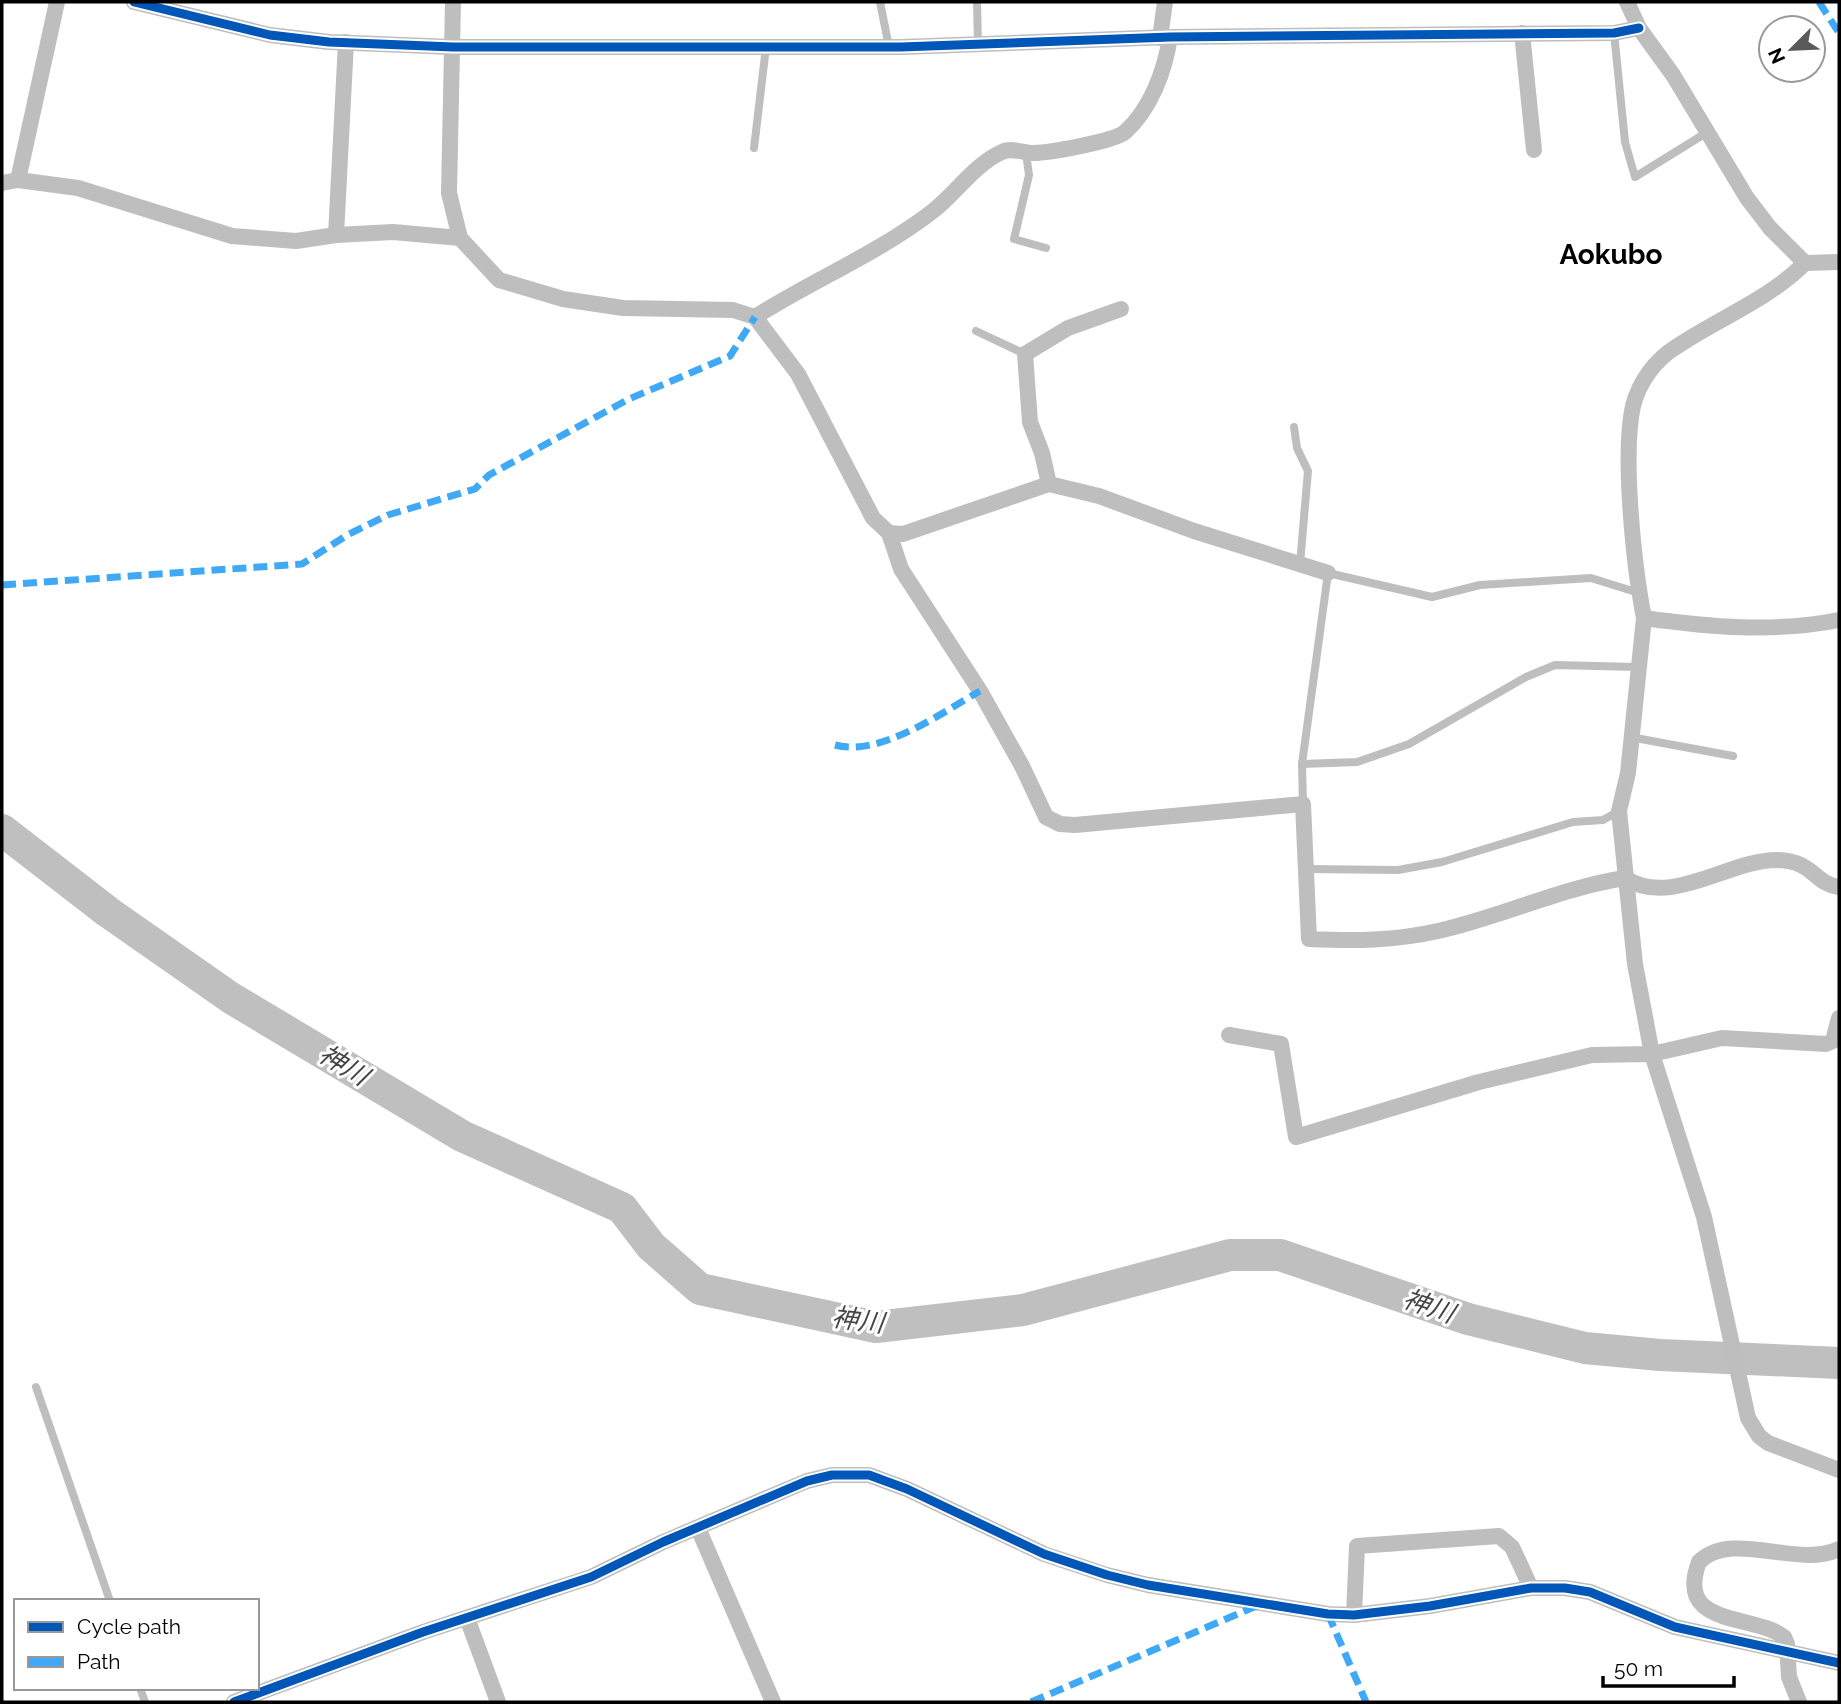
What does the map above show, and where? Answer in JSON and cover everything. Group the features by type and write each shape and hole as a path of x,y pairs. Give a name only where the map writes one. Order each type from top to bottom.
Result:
{"street":[{"path":"18,180 57,2"},
{"path":"134,2 270,35 453,47 889,47 1165,37 1614,33 1639,28"},
{"path":"453,2 449,193 460,238 499,280 563,299 623,308 733,310 755,317 798,374 873,518 889,533 901,569 980,691 1022,766 1046,817 1060,824 1074,825 1303,804 1309,939 1381,942 1440,931 1587,883 1625,878 1637,886 1660,888 1696,881 1752,862 1798,861 1829,886 1839,887"},
{"path":"755,317 923,218 1003,150 1055,153 1124,134 1138,118 1165,68 1165,2"},
{"path":"1627,2 1639,28 1673,75 1706,134 1770,228 1805,263"},
{"path":"1522,33 1534,150"},
{"path":"336,234 346,42"},
{"path":"2,183 18,180 78,188 232,236 296,241 336,234 393,232 460,238"},
{"path":"1837,1466 1787,1452 1768,1443 1759,1436 1748,1419 1704,1217 1652,1054 1635,964 1619,811 1628,773 1644,618 1639,593 1630,427 1634,404 1643,381 1656,363 1675,347 1787,281 1805,263 1839,262"},
{"path":"1049,484 1042,453 1030,422 1025,354 1068,328 1121,309"},
{"path":"889,533 903,534 1049,484 1099,496 1194,531 1328,573"},
{"path":"1644,618 1718,628 1779,628 1839,621"},
{"path":"1229,1035 1280,1044 1296,1137 1549,1064 1592,1055 1652,1054 1722,1038 1826,1044 1833,1041 1839,1018"},
{"path":"234,1702 467,1618 592,1577 807,1480 832,1475 869,1475 907,1489 1044,1554 1096,1572 1148,1585 1328,1614 1354,1615 1430,1606 1531,1588 1590,1592 1675,1627 1754,1642 1839,1663"},
{"path":"698,1528 773,1702"},
{"path":"1354,1615 1357,1546 1499,1536 1512,1547 1531,1588"},
{"path":"1799,1702 1788,1678 1787,1644 1780,1634 1710,1613 1695,1591 1693,1579 1699,1562 1705,1556 1723,1548 1817,1556 1839,1549"},
{"path":"467,1618 498,1702"}],"lane":[{"path":"880,2 889,47"},
{"path":"977,2 978,44"},
{"path":"1614,33 1625,142 1635,177 1706,134"},
{"path":"754,148 766,47"},
{"path":"1026,153 1028,176 1014,239 1046,248"},
{"path":"976,331 1025,354"},
{"path":"1294,427 1297,448 1308,471 1300,564"},
{"path":"1303,804 1302,764 1328,573 1432,597 1480,585 1591,578 1639,593"},
{"path":"1302,764 1357,762 1409,744 1525,677 1555,665 1637,667"},
{"path":"1630,737 1733,756"},
{"path":"1306,869 1398,870 1442,862 1573,822 1603,820 1619,811"},
{"path":"36,1387 109,1599"}],"waterway":[{"name":"神川","path":"2,830 108,912 231,998 462,1136 622,1208 651,1246 700,1289 876,1327 1023,1310 1230,1255 1280,1255 1468,1319 1585,1348 1660,1355 1839,1363"}],"marked path":[{"path":"1819,2 1839,33"},
{"path":"2,585 302,564 349,534 388,515 475,489 489,475 629,399 730,356 755,317"},
{"path":"835,745 872,745 891,739 929,721 980,691"},
{"path":"1031,1702 1259,1605"},
{"path":"1328,1614 1366,1702"}],"cycle path":[{"path":"134,2 270,35 329,42 453,47 901,47 1170,37 1614,33 1639,28"},
{"path":"234,1702 423,1632 591,1577 663,1542 807,1481 832,1475 869,1475 907,1489 1044,1554 1107,1575 1148,1585 1328,1614 1354,1615 1430,1606 1531,1588 1565,1588 1590,1592 1675,1627 1839,1663"}],"district":[{"name":"Aokubo","path":"1611,254"}]}
